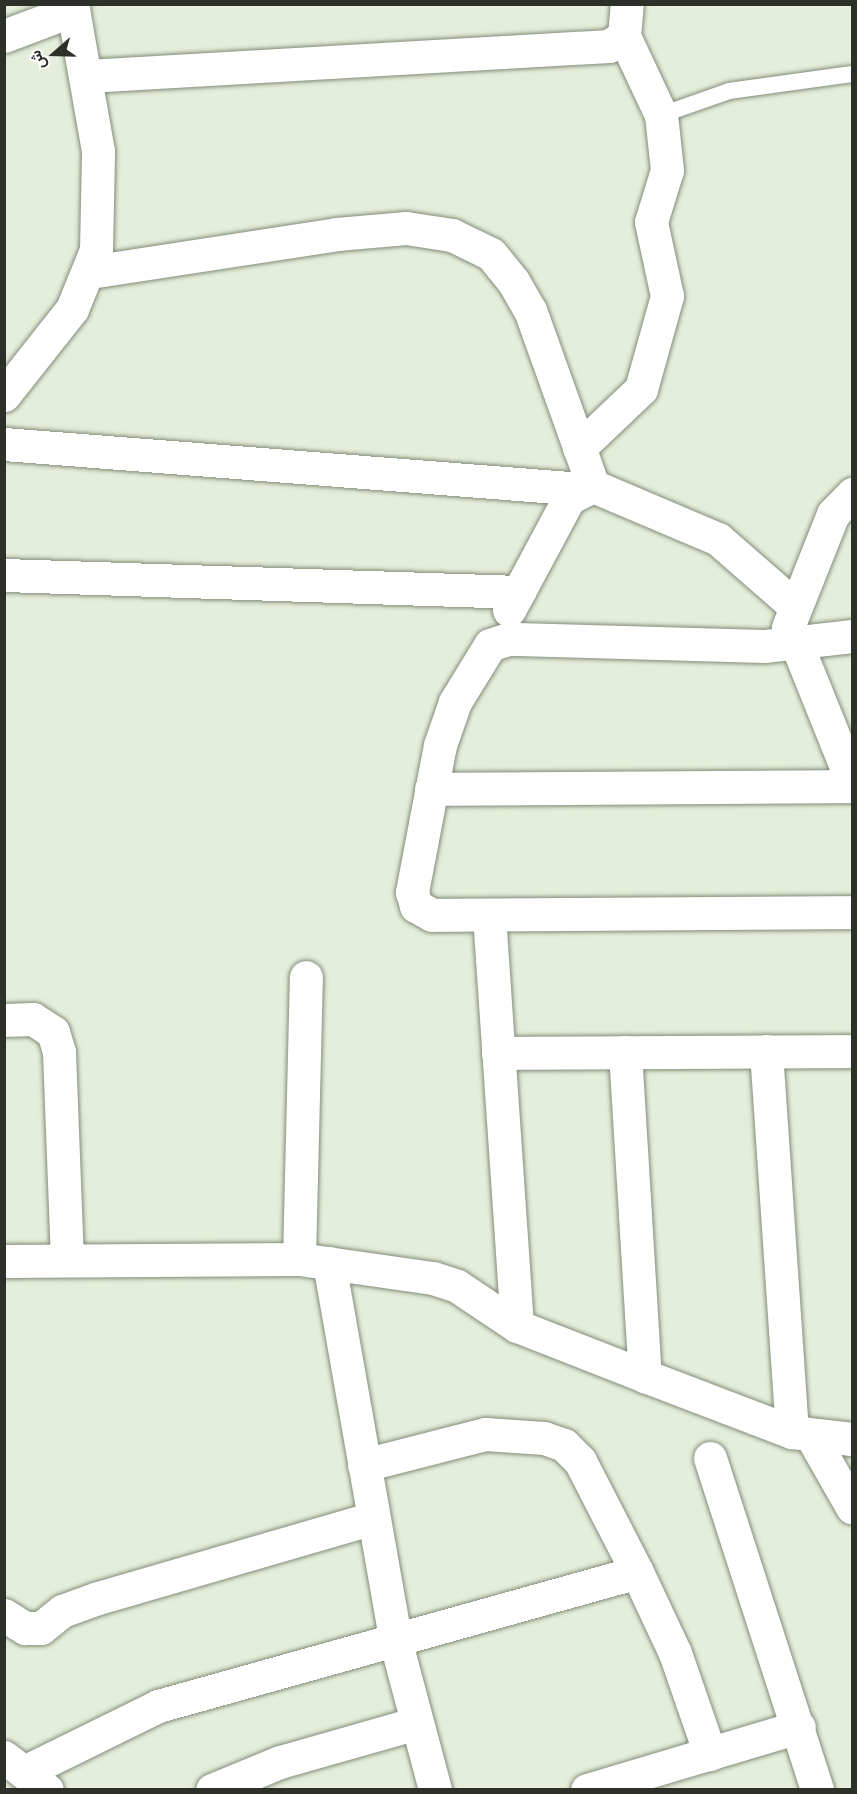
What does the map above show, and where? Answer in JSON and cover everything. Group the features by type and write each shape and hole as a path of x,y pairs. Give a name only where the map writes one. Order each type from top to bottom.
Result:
{"street":[{"path":"4,36 73,7 87,76 100,189 100,226 90,272 61,326 4,395"},
{"path":"87,76 609,46 626,20"},
{"path":"579,448 641,389 658,341 666,277 651,222 667,170 661,115 626,20"},
{"path":"90,272 337,234 406,228 452,235 491,254 513,281 530,310 579,448 587,488"},
{"path":"4,444 587,488 718,539 796,608"},
{"path":"587,488 564,505 490,645 456,702 431,789 413,900 432,915 852,912"},
{"path":"431,789 852,784 789,645 796,608 833,514 852,494"},
{"path":"4,575 519,592"},
{"path":"490,645 507,639 789,645 852,636"},
{"path":"489,915 517,1326"},
{"path":"306,977 314,1261 364,1465 396,1643 435,1790"},
{"path":"4,1020 33,1019 53,1032 59,1052 67,1257"},
{"path":"766,1051 802,1435 852,1507"},
{"path":"498,1053 852,1051"},
{"path":"625,1052 645,1376"},
{"path":"4,1261 67,1257 314,1261 433,1278 457,1286 517,1326 645,1376 802,1435 852,1439"},
{"path":"364,1465 485,1434 554,1442 580,1461 637,1572 675,1653 710,1754"},
{"path":"710,1458 799,1727 817,1790"},
{"path":"4,1615 25,1628 41,1628 62,1611 98,1598 374,1518"},
{"path":"25,1773 158,1706 396,1643 637,1572"},
{"path":"212,1790 280,1762 417,1723"},
{"path":"587,1790 799,1727"}],"lane":[{"path":"661,115 729,92 852,74"}]}
